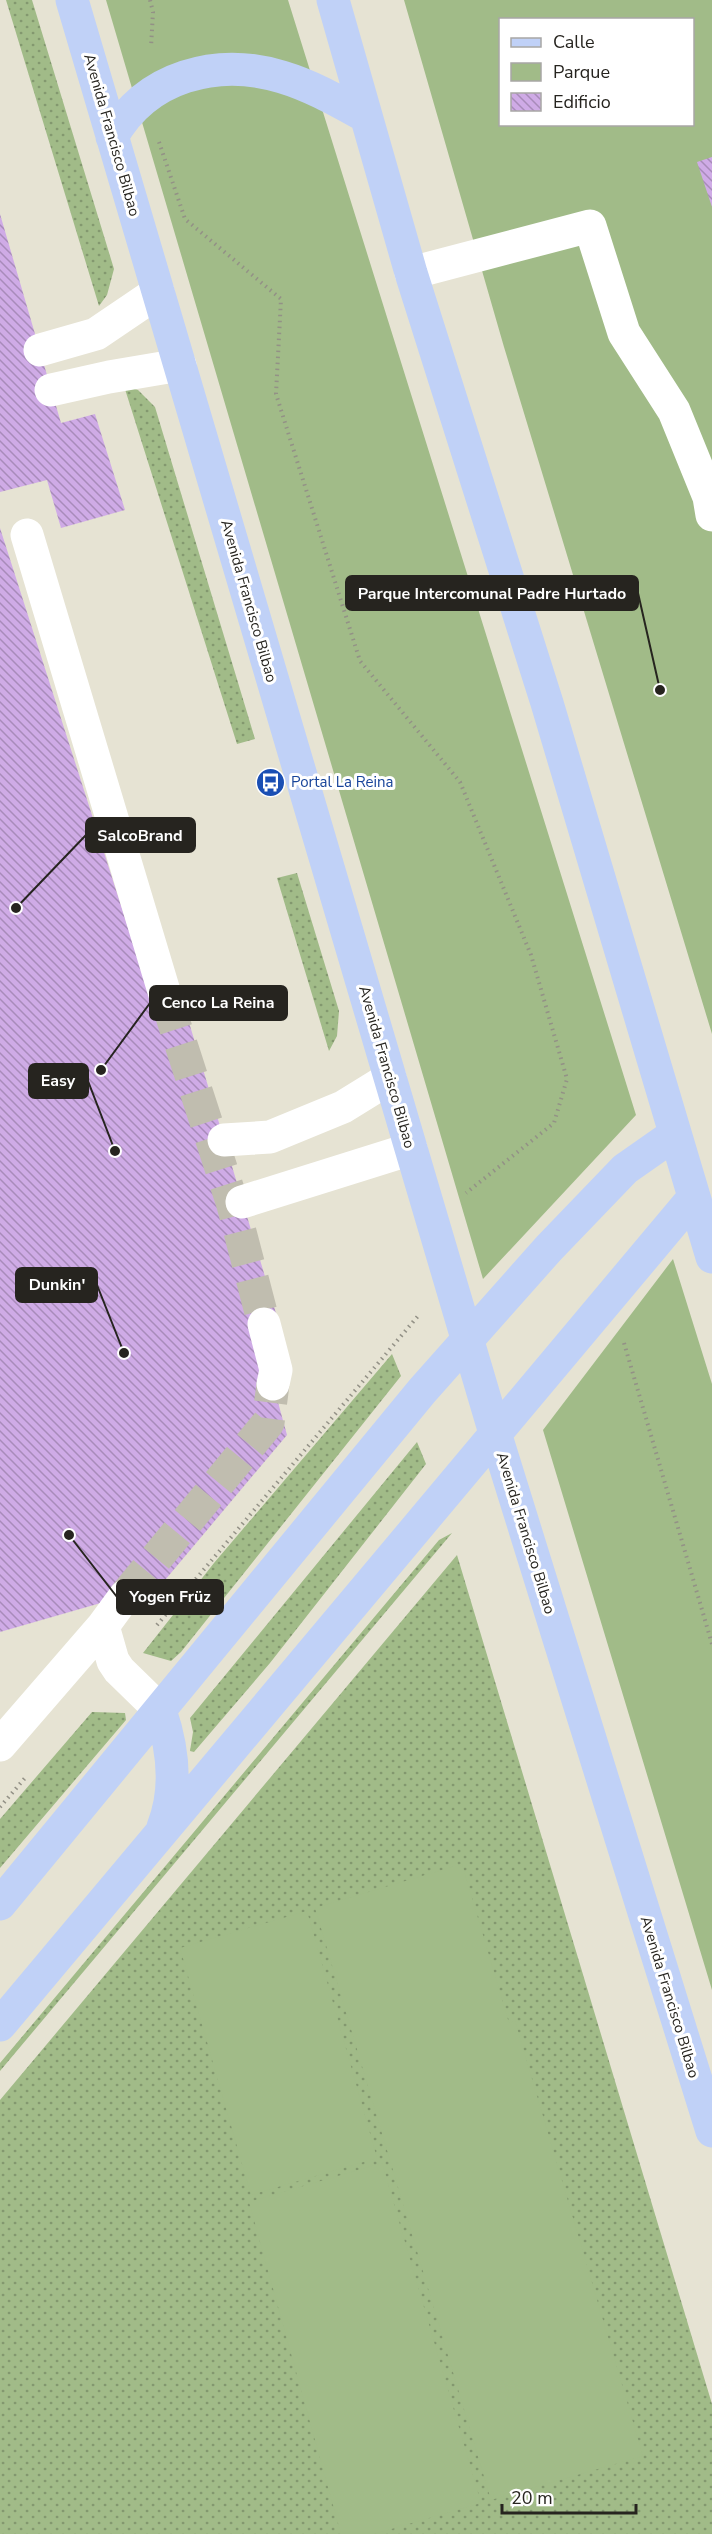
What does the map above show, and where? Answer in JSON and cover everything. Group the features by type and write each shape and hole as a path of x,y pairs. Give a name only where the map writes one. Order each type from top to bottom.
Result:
{"main road":[{"name":"Avenida Francisco Bilbao","path":"72,0 495,1433 712,2131"},
{"path":"333,0 411,273 547,703 712,1257"},
{"path":"112,137 124,116 144,97 164,85 191,75 221,70 252,70 283,77 330,96 365,116"},
{"path":"0,1904 422,1390 549,1248 625,1170 675,1134"},
{"path":"0,2025 694,1197"},
{"path":"160,1710 171,1752 173,1782 169,1812 160,1834"}],"lane":[{"path":"411,273 590,226 624,333 674,411 709,497 712,515"},
{"path":"40,350 96,334 158,292"},
{"path":"51,390 180,365"},
{"path":"27,534 166,998"},
{"path":"224,1140 270,1137 343,1107 390,1078"},
{"path":"242,1202 411,1149"},
{"path":"264,1324 276,1370 273,1384"},
{"path":"0,1745 103,1626 125,1596"},
{"path":"103,1626 113,1661 119,1670 160,1710"}],"path":[{"path":"150,0 153,12 152,40 144,97 185,219 281,299 276,394 360,661 460,782 531,955 567,1079 554,1124 432,1220"},
{"path":"119,1670 450,1280"},
{"path":"622,1335 712,1644"},
{"path":"0,1807 30,1773"}],"green space":[{"path":"6,0 32,0 114,269 107,295 99,306"},
{"path":"106,0 288,0 636,1115 483,1279"},
{"path":"404,0 712,0 712,1034 504,347"},
{"path":"124,386 138,390 155,407 255,739 237,744"},
{"path":"297,873 339,1011 337,1036 329,1051 277,878"},
{"path":"673,1259 712,1384 712,1990 543,1430"},
{"path":"392,1354 401,1376 181,1652 171,1661 143,1653 214,1563"},
{"path":"417,1442 426,1464 270,1663 194,1752 190,1751 193,1732 190,1718"},
{"path":"452,1533 0,2071 0,2063 439,1540"},
{"path":"457,1555 712,2404 712,2534 0,2534 0,2100"},
{"path":"92,1712 125,1713 126,1720 0,1868 0,1819"},
{"path":"462,1864 509,2023 515,2021 643,2456 491,2500 315,1908"},
{"path":"307,1911 377,2158 251,2195 180,1948"},
{"path":"382,2163 481,2503 374,2534 341,2534 249,2202"}],"building":[{"path":"712,157 712,207 697,162"},
{"path":"0,214 61,423 95,414 125,510 61,528 47,480 0,492"},
{"path":"0,528 149,993 182,999 278,1320 257,1326 287,1435 160,1586 0,1632"}],"tunnel":[{"path":"166,998 233,1205 264,1324"},
{"path":"125,1596 268,1423 273,1384"}],"place":[{"name":"Parque Intercomunal Padre Hurtado","path":"660,690"},
{"name":"Portal La Reina","path":"270,782"},
{"name":"SalcoBrand","path":"16,908"},
{"name":"Cenco La Reina","path":"101,1070"},
{"name":"Easy","path":"115,1151"},
{"name":"Dunkin'","path":"124,1353"},
{"name":"Yogen Früz","path":"69,1535"}]}
